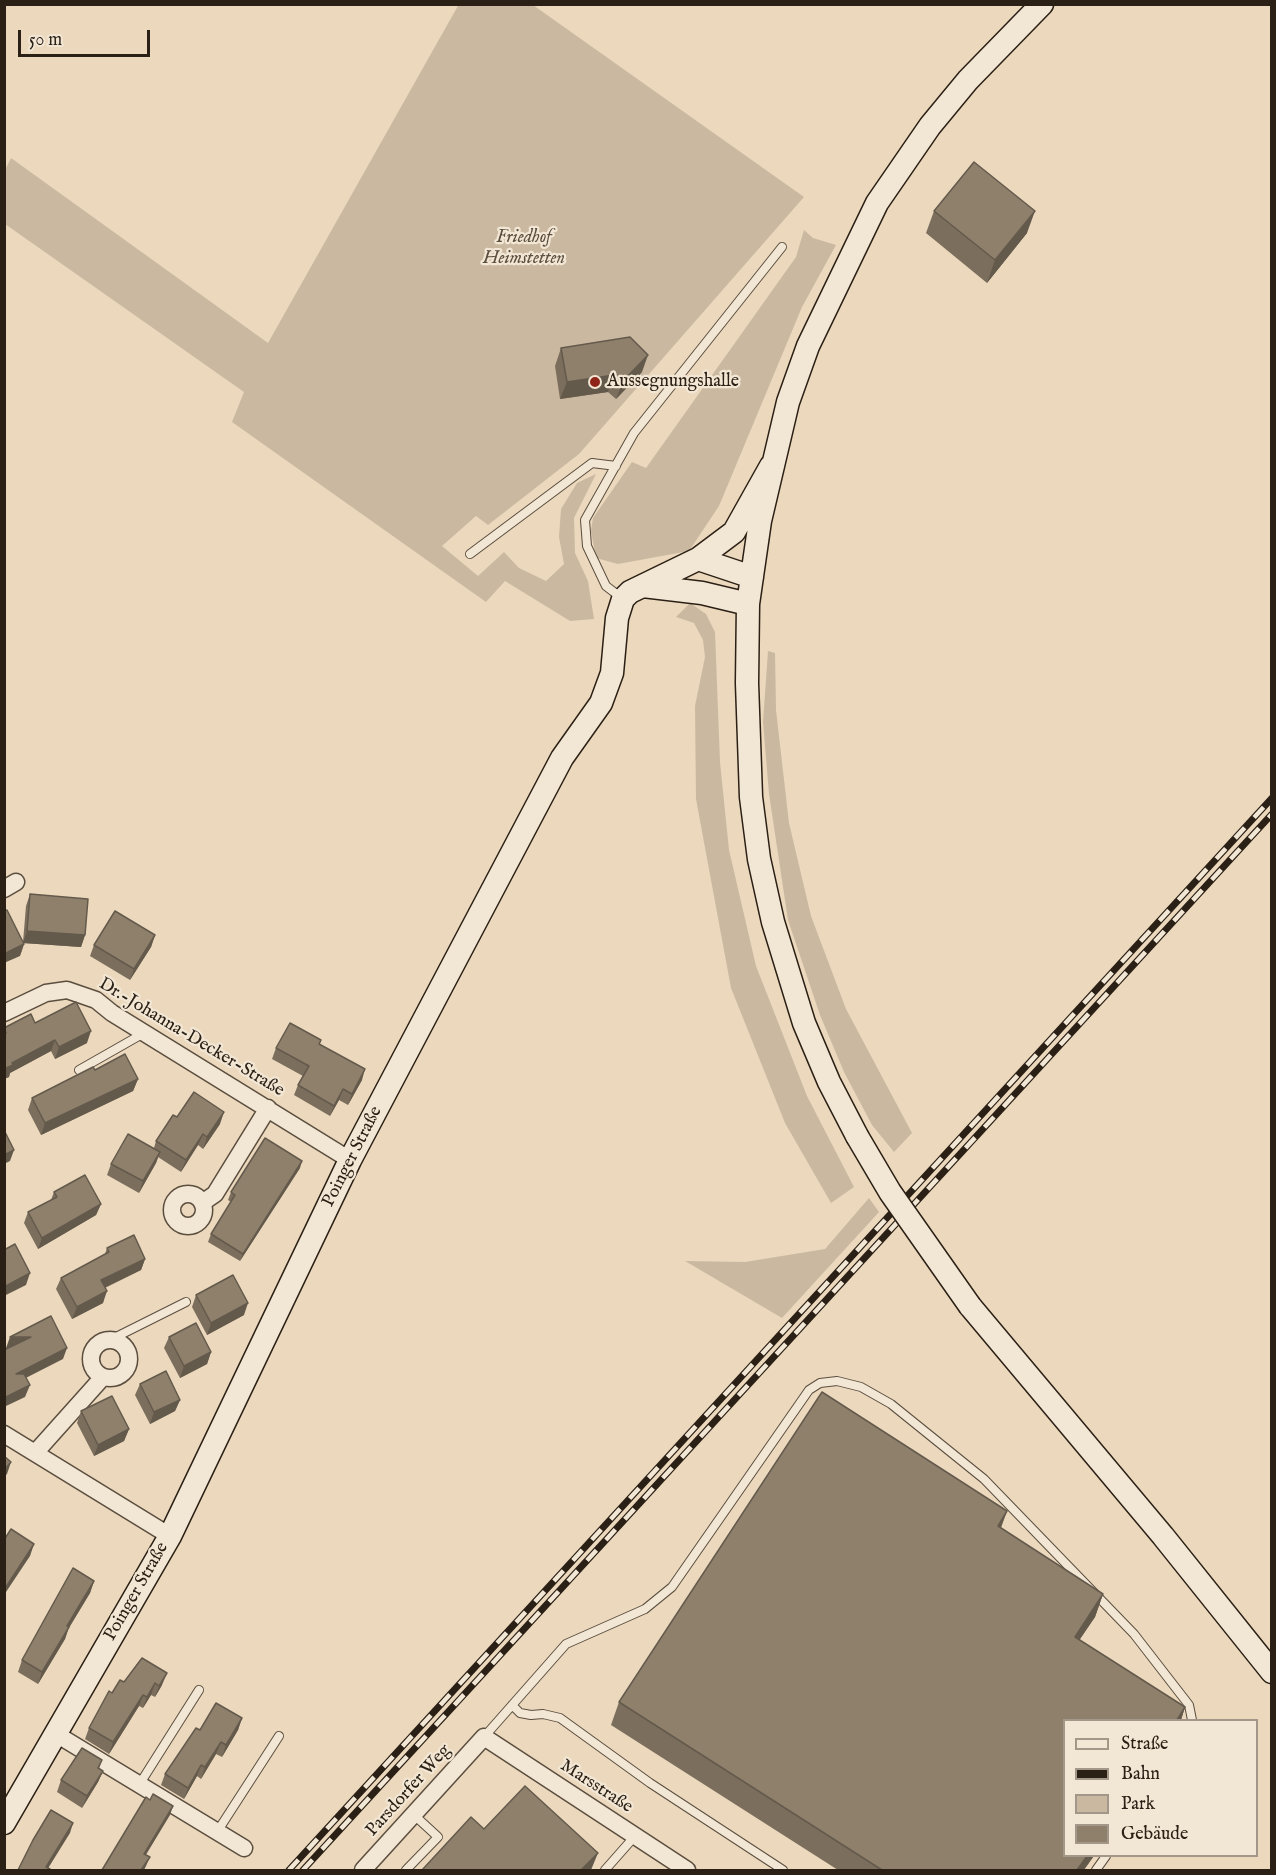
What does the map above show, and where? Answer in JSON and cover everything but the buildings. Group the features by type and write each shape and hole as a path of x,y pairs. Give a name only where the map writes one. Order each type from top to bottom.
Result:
{"street":[{"path":"1042,4 968,80 930,126 877,203 808,346 788,402 771,466 748,604 747,734 751,797 759,859 776,932 804,1023 829,1082 857,1136 897,1202 970,1306 1170,1545 1272,1672"},
{"path":"623,599 630,591 698,559 735,532 771,466"},
{"path":"698,559 752,577"},
{"path":"643,586 702,593 748,604"},
{"name":"Poinger Straße","path":"4,1823 170,1536 350,1160 562,758 601,703 612,673 617,618 623,599"},
{"name":"Dr.-Johanna-Decker-Straße","path":"4,1013 46,993 67,990 96,1000 112,1013 350,1160"},
{"path":"202,1203 215,1194 268,1108"},
{"path":"110,1340 126,1349 128,1362 126,1368 116,1377 103,1377 92,1365 92,1353 99,1344 110,1340"},
{"path":"35,1453 103,1377"},
{"path":"4,1434 170,1536"},
{"path":"56,1734 244,1848"},
{"name":"Parsdorfer Weg","path":"363,1870 484,1737"},
{"name":"Marsstraße","path":"484,1737 687,1870"}],"lane":[{"path":"623,599 606,586 587,546 585,520 634,433 782,247"},
{"path":"470,554 592,463 616,466"},
{"path":"79,1070 144,1033"},
{"path":"110,1340 186,1302"},
{"path":"484,1737 566,1644 645,1609 672,1587 809,1390 820,1383 837,1381 861,1387 891,1404 984,1479 1134,1634 1189,1706 1192,1719"},
{"path":"139,1785 199,1690"},
{"path":"512,1705 520,1713 560,1718 650,1783 783,1870"},
{"path":"217,1832 279,1736"},
{"path":"406,1870 438,1837 413,1814"},
{"path":"604,1870 635,1836"},
{"path":"1096,1870 1105,1857"}],"green space":[{"name":"Friedhof Heimstetten","path":"459,4 533,5 804,197 579,454 488,525 476,516 442,546 478,576 504,552 519,568 546,581 564,564 559,537 561,509 577,483 596,474 574,518 575,553 588,581 594,619 570,621 505,581 486,602 232,422 244,392 5,224 5,170 11,158 268,343"},
{"path":"804,230 813,238 836,245 802,307 719,506 689,551 618,564 596,558 591,531 593,518 632,462 646,468 796,257"},
{"path":"690,603 706,614 715,632 720,762 729,850 756,966 807,1096 854,1187 831,1203 785,1123 731,988 696,799 695,706 705,657 703,640 694,623 676,617"},
{"path":"768,651 775,653 776,710 789,823 811,916 846,1009 912,1133 894,1152 872,1125 844,1072 820,1015 788,920 769,794 763,722"},
{"path":"869,1198 879,1212 782,1318 685,1261 745,1262 825,1249"}],"railway":[{"path":"289,1870 1272,798"},
{"path":"303,1870 1272,814"}],"place":[{"name":"Aussegnungshalle","path":"595,382"}]}
